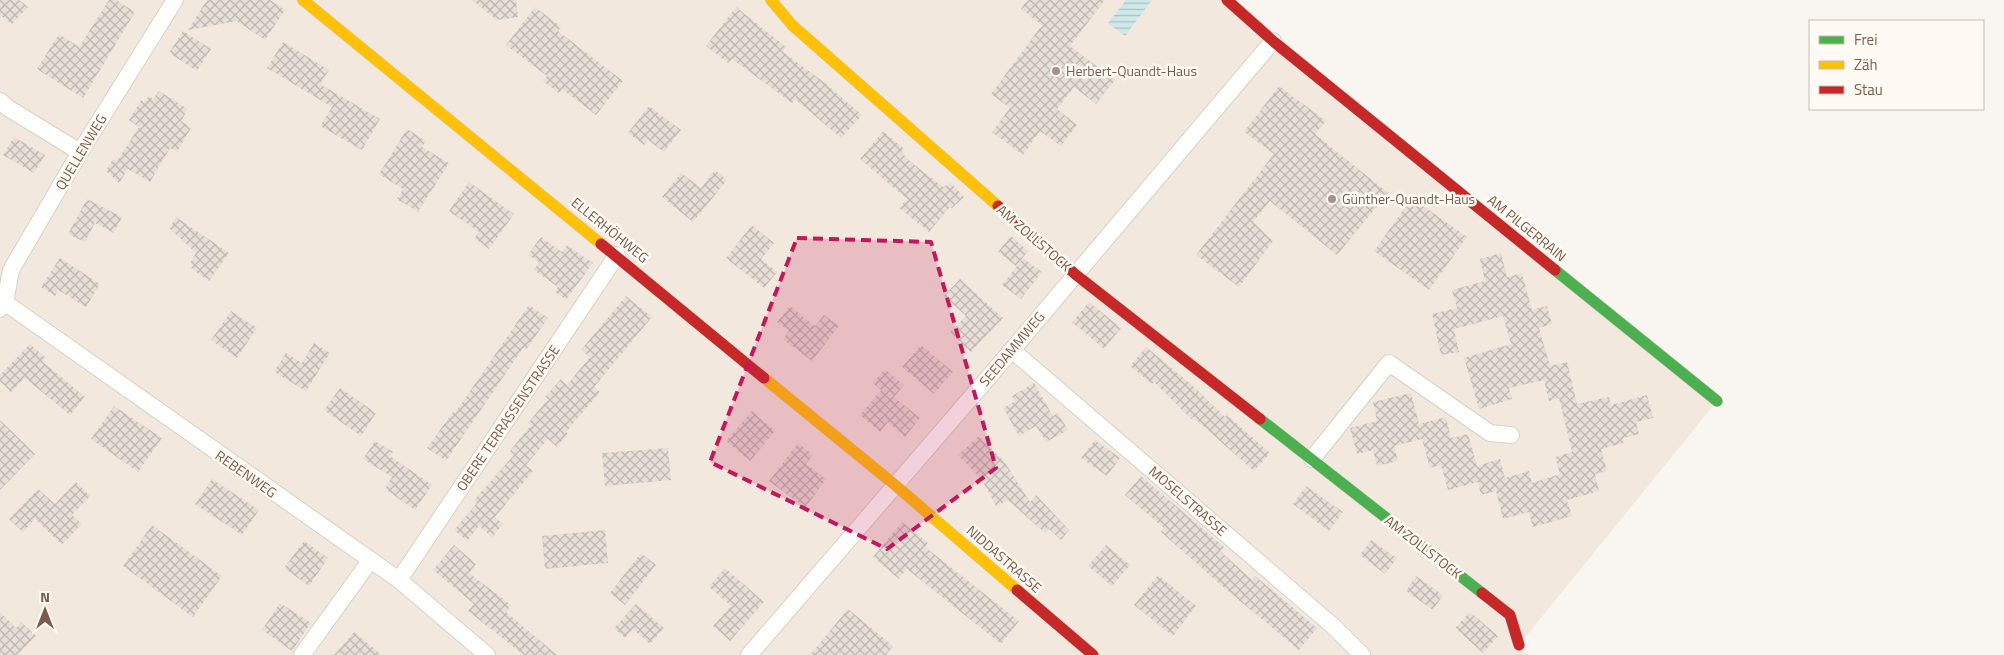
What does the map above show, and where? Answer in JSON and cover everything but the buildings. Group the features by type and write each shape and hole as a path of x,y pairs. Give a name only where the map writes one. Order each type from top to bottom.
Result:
{"street":[{"name":"QUELLENWEG","path":"2,304 11,270 80,152 176,0"},
{"name":"ELLERHÖHWEG","path":"303,0 896,485"},
{"name":"AM ZOLLSTOCK","path":"771,0 792,25 1075,274 1510,615 1519,645"},
{"name":"AM PILGERRAIN","path":"1227,0 1273,41 1717,401"},
{"name":"SEEDAMMWEG","path":"749,655 1012,350 1273,41"},
{"path":"0,101 8,108 80,152"},
{"name":"OBERE TERRASSENSTRASSE","path":"399,580 617,255"},
{"name":"REBENWEG","path":"2,304 399,580 487,655"},
{"name":"MOSELSTRASSE","path":"1012,350 1334,626 1362,655"},
{"path":"1312,459 1389,363 1490,433 1511,435"},
{"name":"NIDDASTRASSE","path":"896,485 1093,655"},
{"path":"302,655 370,561"}],"highlighted area":[{"path":"797,238 931,242 996,468 887,549 710,462"}],"shaded area":[{"path":"0,0 1227,0 1717,401 1519,645 1527,655 0,655"}],"water":[{"path":"1126,0 1152,0 1125,36 1108,23"}],"traffic: fast":[{"path":"1555,270 1717,401"},
{"path":"1260,419 1482,593"}],"traffic: slow":[{"path":"303,0 601,244"},
{"path":"771,0 792,25 998,206"},
{"path":"764,378 895,485 1017,590"}],"traffic: jam":[{"path":"1227,0 1273,41 1555,270"},
{"path":"998,206 1075,274 1260,419"},
{"path":"601,244 764,378"},
{"path":"1017,590 1093,655"},
{"path":"1482,593 1510,615 1519,645"}],"place":[{"name":"Herbert-Quandt-Haus","path":"1056,71"},
{"name":"Günther-Quandt-Haus","path":"1332,199"}]}
